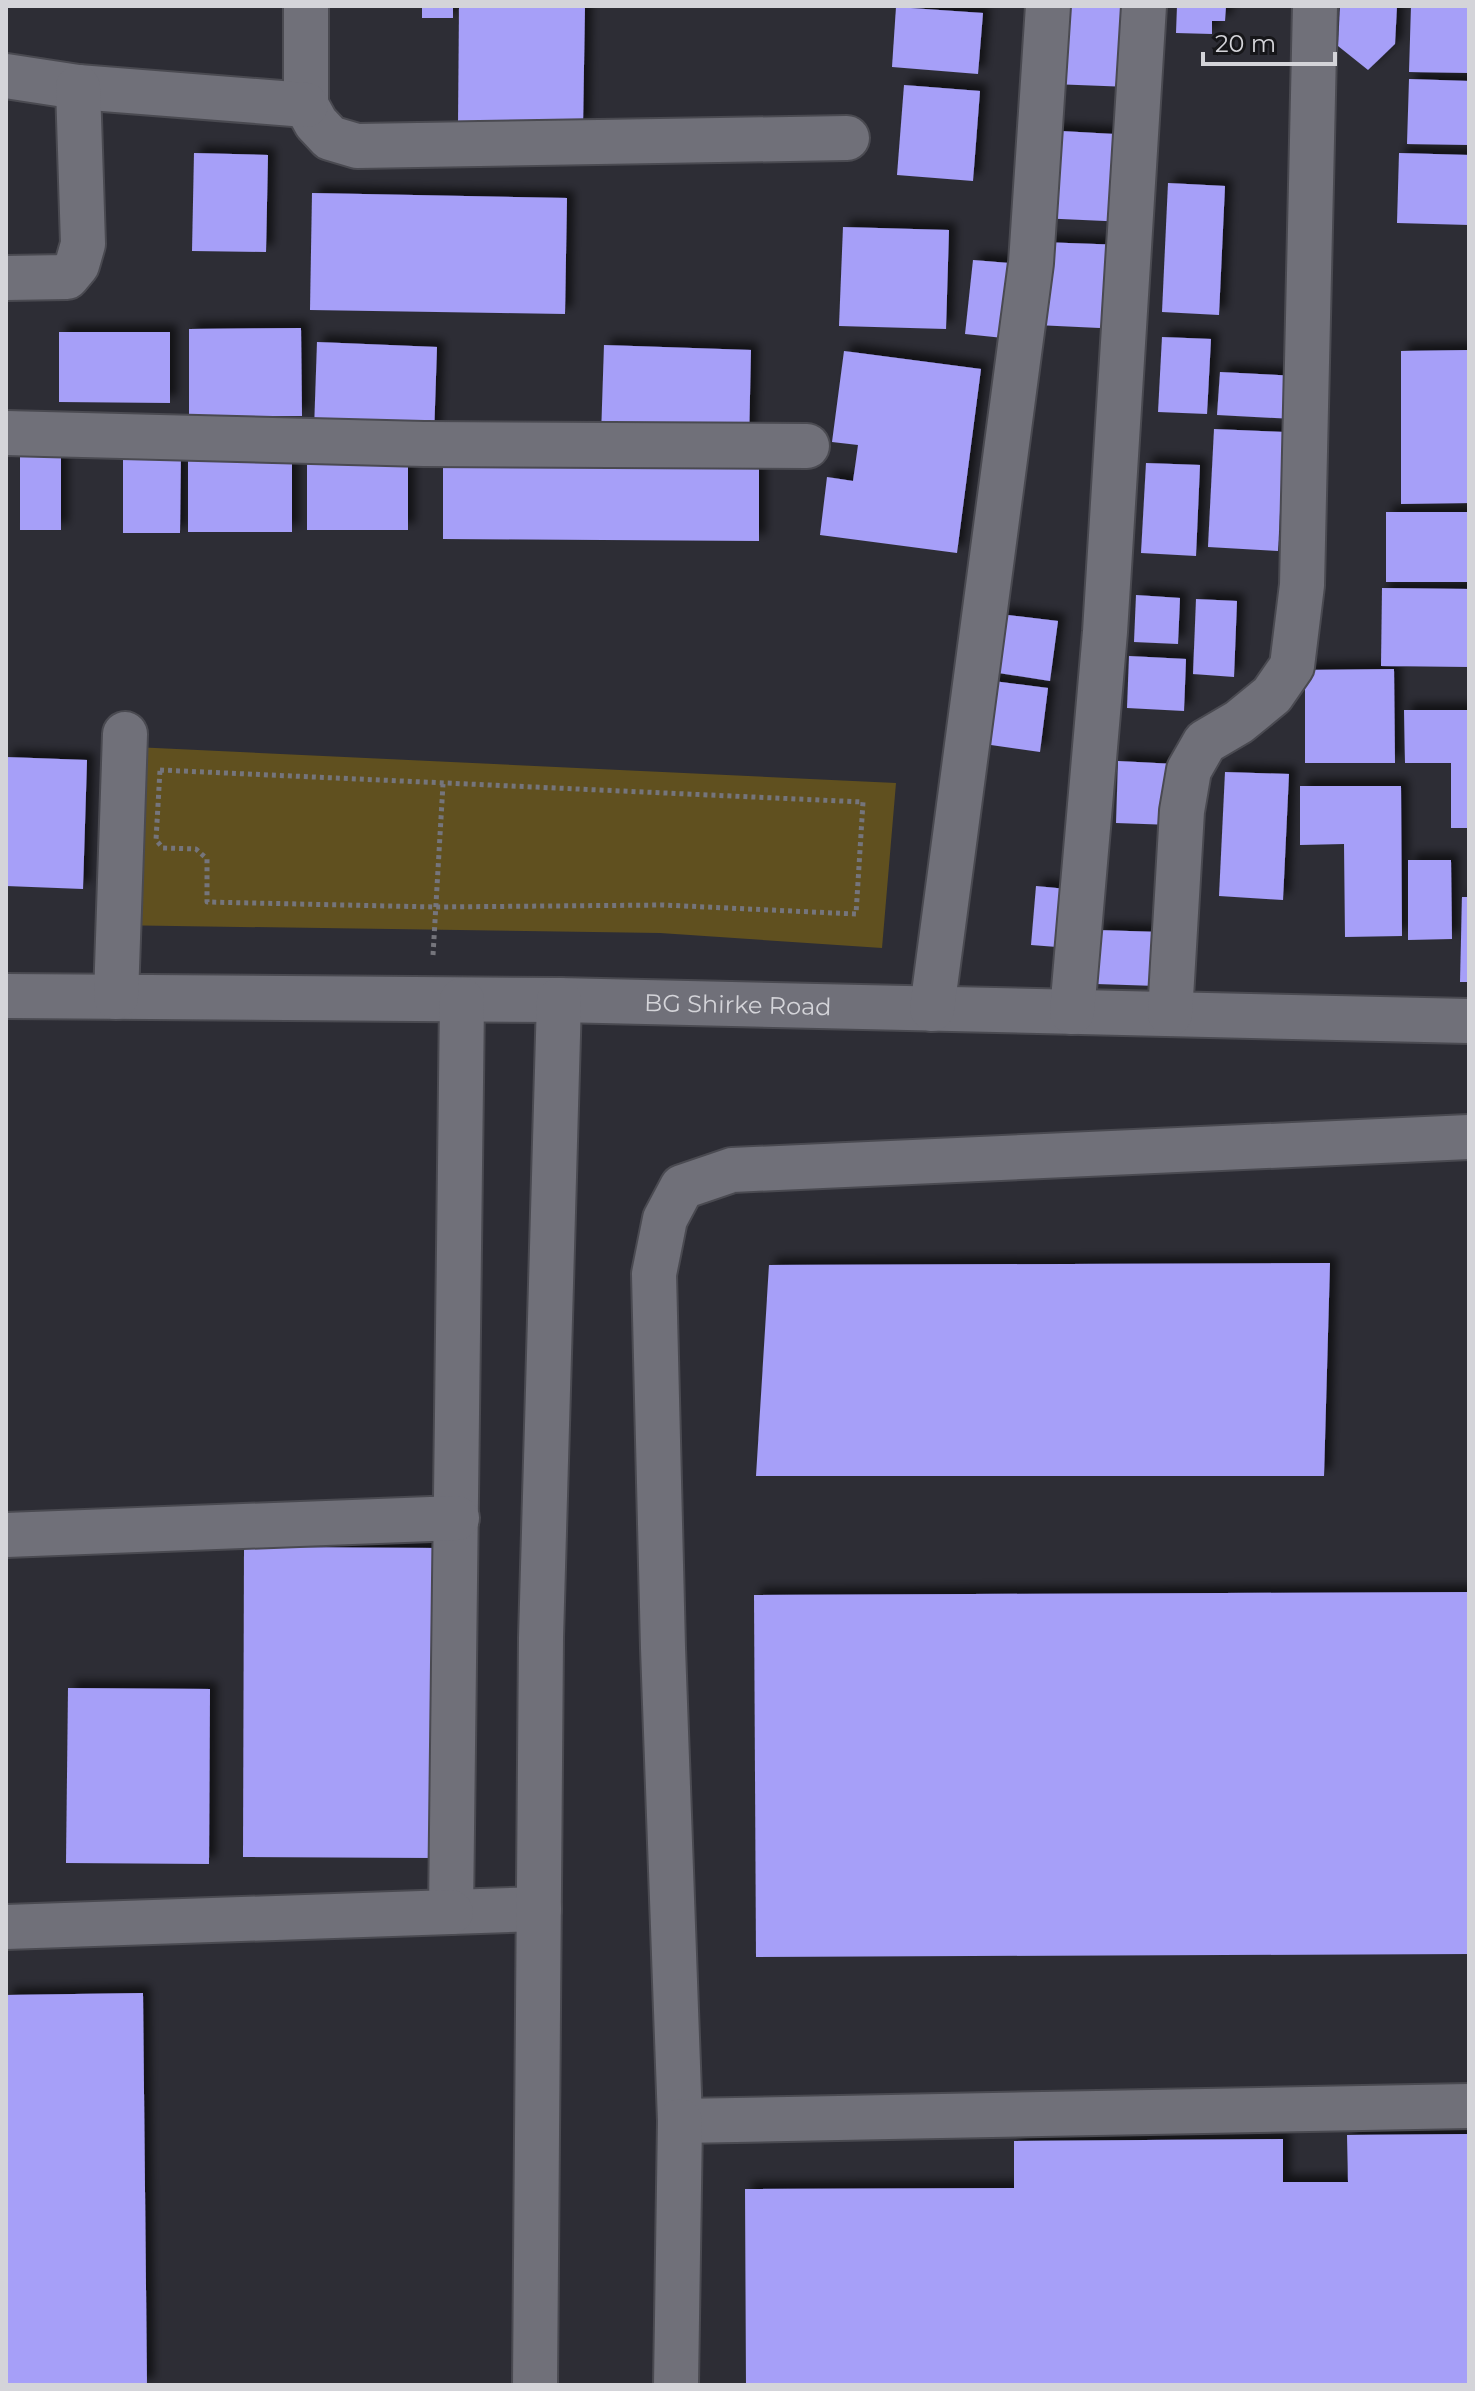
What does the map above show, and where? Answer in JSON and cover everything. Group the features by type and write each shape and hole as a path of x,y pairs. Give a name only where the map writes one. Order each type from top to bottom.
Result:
{"street":[{"path":"306,6 306,105 316,123 330,138 357,146 847,138"},
{"path":"932,1009 1031,263 1048,6"},
{"path":"1072,1012 1105,632 1144,6"},
{"path":"1170,1014 1182,811 1189,770 1205,742 1239,722 1272,695 1292,666 1302,585 1315,6"},
{"path":"6,76 78,87 306,105"},
{"path":"6,278 67,277 77,265 83,244 78,87"},
{"path":"6,433 408,443 807,446"},
{"path":"116,997 125,734"},
{"name":"BG Shirke Road","path":"6,996 559,1000 1469,1021"},
{"path":"446,1000 457,1518 451,1912"},
{"path":"535,2385 541,1638 559,1000"},
{"path":"676,2385 680,2121 663,1648 654,1274 665,1219 682,1187 732,1170 1469,1137"},
{"path":"6,1535 457,1518"},
{"path":"6,1927 539,1909"},
{"path":"680,2121 1469,2106"}],"path":[{"path":"160,770 443,784 863,802 856,914 663,905 435,907 207,902 207,859 196,849 163,848 156,840 160,770"},
{"path":"443,784 435,907 446,1000"}],"shaded area":[{"path":"113,746 896,783 882,948 660,933 109,925"}],"building":[{"path":"422,6 453,6 453,18 422,18"},
{"path":"459,6 585,6 583,126 458,123"},
{"path":"1056,6 1134,6 1130,87 1052,84"},
{"path":"1177,6 1226,6 1225,21 1212,21 1212,34 1176,33"},
{"path":"1340,6 1397,6 1395,44 1368,70 1338,46"},
{"path":"1411,6 1469,6 1469,73 1409,72"},
{"path":"896,7 983,13 978,74 892,67"},
{"path":"1409,79 1469,81 1469,145 1407,144"},
{"path":"904,85 980,91 973,181 897,175"},
{"path":"1043,130 1132,135 1127,222 1039,218"},
{"path":"194,153 268,155 266,252 192,251"},
{"path":"1399,153 1469,155 1469,225 1397,223"},
{"path":"1168,183 1225,186 1219,315 1162,312"},
{"path":"312,193 567,198 565,314 310,310"},
{"path":"843,227 949,230 946,329 839,326"},
{"path":"1040,242 1124,245 1121,329 1036,325"},
{"path":"973,260 1021,264 1013,339 965,334"},
{"path":"301,328 302,416 189,416 189,329"},
{"path":"59,332 170,332 170,403 59,402"},
{"path":"1162,337 1211,339 1207,414 1158,412"},
{"path":"317,342 437,347 434,436 314,430"},
{"path":"604,345 751,350 749,441 601,436"},
{"path":"1469,350 1469,503 1401,504 1401,351"},
{"path":"844,351 981,369 957,553 820,535 827,477 853,481 858,445 832,442"},
{"path":"1220,372 1297,376 1295,419 1217,415"},
{"path":"1214,429 1284,432 1278,551 1208,547"},
{"path":"20,445 61,445 61,530 20,530"},
{"path":"123,450 181,450 180,533 123,533"},
{"path":"188,451 292,452 292,532 188,532"},
{"path":"443,451 759,452 759,541 443,539"},
{"path":"307,456 408,457 408,530 307,530"},
{"path":"1146,463 1200,465 1196,556 1141,553"},
{"path":"1386,512 1469,512 1469,582 1386,582"},
{"path":"1382,588 1469,589 1469,667 1381,666"},
{"path":"1136,595 1180,598 1178,644 1134,642"},
{"path":"1196,599 1237,601 1234,677 1193,674"},
{"path":"1000,614 1058,621 1050,681 992,672"},
{"path":"1129,656 1186,659 1184,711 1127,708"},
{"path":"1394,669 1395,763 1305,763 1305,670"},
{"path":"978,679 1048,688 1040,752 970,742"},
{"path":"1404,710 1469,710 1469,828 1451,828 1451,763 1405,763"},
{"path":"6,757 87,760 83,889 6,886"},
{"path":"1118,761 1175,764 1172,825 1116,823"},
{"path":"1225,772 1289,774 1283,900 1219,896"},
{"path":"1300,786 1401,786 1402,936 1345,937 1344,844 1300,845"},
{"path":"1408,860 1451,860 1452,939 1408,940"},
{"path":"1036,886 1077,890 1070,948 1031,945"},
{"path":"1462,897 1469,897 1469,982 1460,982"},
{"path":"1097,930 1160,932 1157,986 1096,984"},
{"path":"1330,1263 1324,1476 756,1476 769,1265"},
{"path":"244,1547 434,1548 432,1858 243,1857"},
{"path":"1469,1592 1469,1954 756,1957 754,1595"},
{"path":"68,1688 210,1689 209,1864 66,1863"},
{"path":"143,1993 147,2385 6,2385 6,1995"},
{"path":"1469,2134 1469,2385 746,2385 745,2189 1014,2188 1014,2141 1283,2139 1283,2182 1348,2182 1347,2135"}]}
